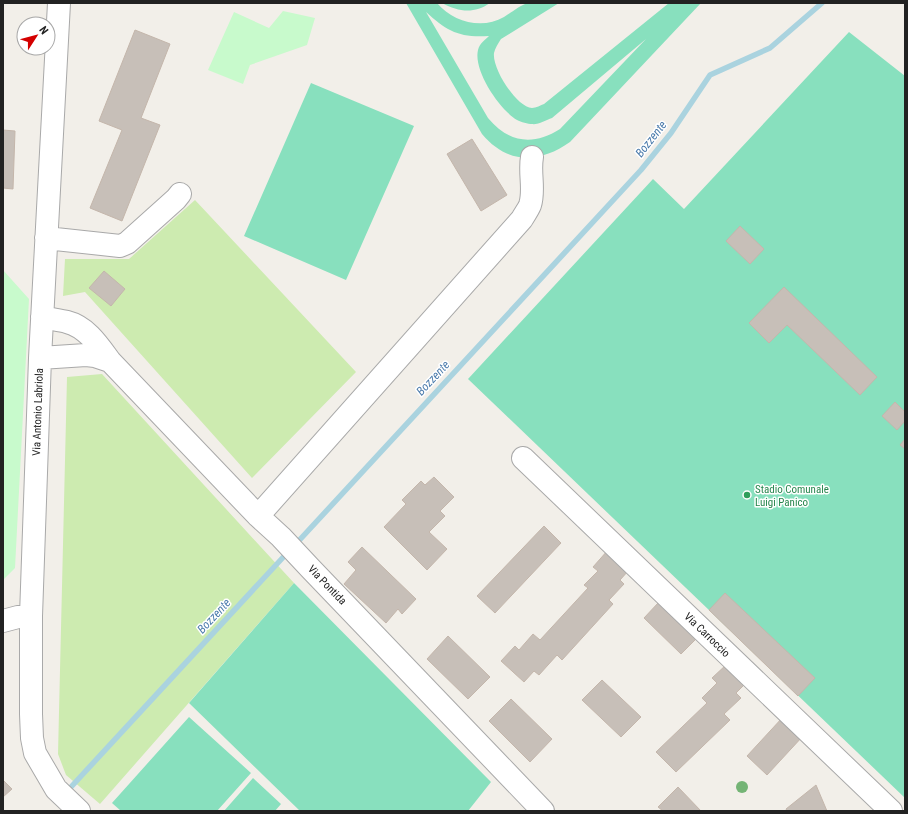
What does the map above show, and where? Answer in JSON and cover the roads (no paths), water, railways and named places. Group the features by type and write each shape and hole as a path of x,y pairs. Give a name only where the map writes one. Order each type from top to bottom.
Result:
{"street":[{"name":"Via Antonio Labriola","path":"60,3 40,358 31,616 31,714 32,738 35,753 56,790 75,810"},
{"path":"258,516 522,219 530,206 532,190 530,167 532,157"},
{"path":"46,238 120,246 127,243 176,200 180,194"},
{"name":"Via Pontida","path":"42,317 68,322 81,329 93,339 110,361 543,811"},
{"path":"40,358 86,355 95,356 110,361"},
{"name":"Via Carroccio","path":"523,458 891,811"},
{"path":"3,621 18,617 31,616"}],"waterway":[{"name":"Bozzente","path":"294,546 641,170 671,133 710,75 770,48 822,3"},
{"name":"Bozzente","path":"71,787 288,552"}],"place":[{"name":"Stadio Comunale Luigi Panico","path":"747,495"}]}
